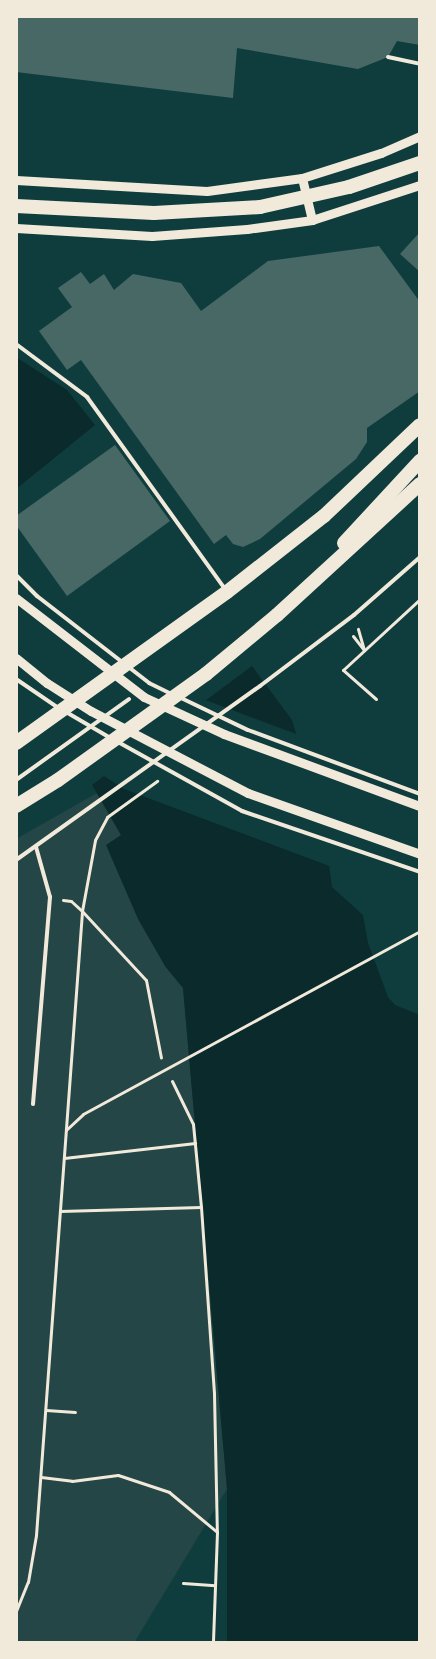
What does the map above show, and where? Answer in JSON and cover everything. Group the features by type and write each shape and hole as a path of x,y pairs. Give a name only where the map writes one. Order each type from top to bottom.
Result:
{"highway":[{"path":"16,206 154,213 260,207 349,187 420,163"},
{"path":"16,743 227,592 324,516 420,425"},
{"path":"277,615 420,461"},
{"path":"16,806 58,780 206,674 277,615 420,484"}],"street":[{"path":"16,180 207,191 302,178 381,153 420,136"},
{"path":"302,178 312,220"},
{"path":"16,228 152,236 312,220 420,185"},
{"path":"16,598 144,696 224,734 420,806"},
{"path":"16,658 47,683 91,711 248,793 420,854"}],"lane":[{"path":"388,57 420,64"},
{"path":"16,344 87,397 227,592"},
{"path":"16,860 84,814 260,686 354,615 420,557"},
{"path":"16,575 37,596 149,683 248,730 420,794"},
{"path":"16,679 61,709 193,786 242,810 420,872"},
{"path":"16,780 129,699"},
{"path":"32,1104 50,897 36,847"}],"path":[{"path":"376,699 342,670 420,599"},
{"path":"354,615 364,650"},
{"path":"353,635 364,650"},
{"path":"16,1611 28,1582 33,1554 41,1477 82,911 95,840 107,817"},
{"path":"50,897 71,901 146,980 161,1058"},
{"path":"66,1131 83,1114 420,931"},
{"path":"172,1081 188,1109 195,1142 201,1206 214,1394 217,1532 213,1643"},
{"path":"64,1158 195,1142"},
{"path":"60,1211 201,1206"},
{"path":"46,1410 75,1412"},
{"path":"41,1477 72,1481 118,1475 169,1492 217,1532"},
{"path":"182,1583 215,1585"}],"shaded area":[{"path":"16,357 67,390 95,425 16,489"},
{"path":"252,666 292,720 324,828 332,887 363,915 368,943 388,997 395,1005 420,1015 420,1643 227,1643 227,1489 183,988 165,966 138,919 106,845 121,835 92,785"},
{"path":"97,793 121,835 165,966 183,988 227,1489 134,1643 16,1643 16,839"}],"pier":[{"path":"203,699 299,735 327,827 332,867 124,789 101,774"}],"building":[{"path":"16,16 420,16 420,45 397,41 388,57 358,69 237,48 233,98 16,72"},
{"path":"420,232 420,272 400,254"},
{"path":"379,246 420,302 420,391 367,428 367,442 356,459 260,539 243,547 233,544 226,535 214,544 81,360 67,370 39,331 72,307 58,288 81,272 90,284 104,274 114,290 133,274 181,283 201,311 268,261"},
{"path":"115,445 170,521 67,596 16,525 16,516"}]}
